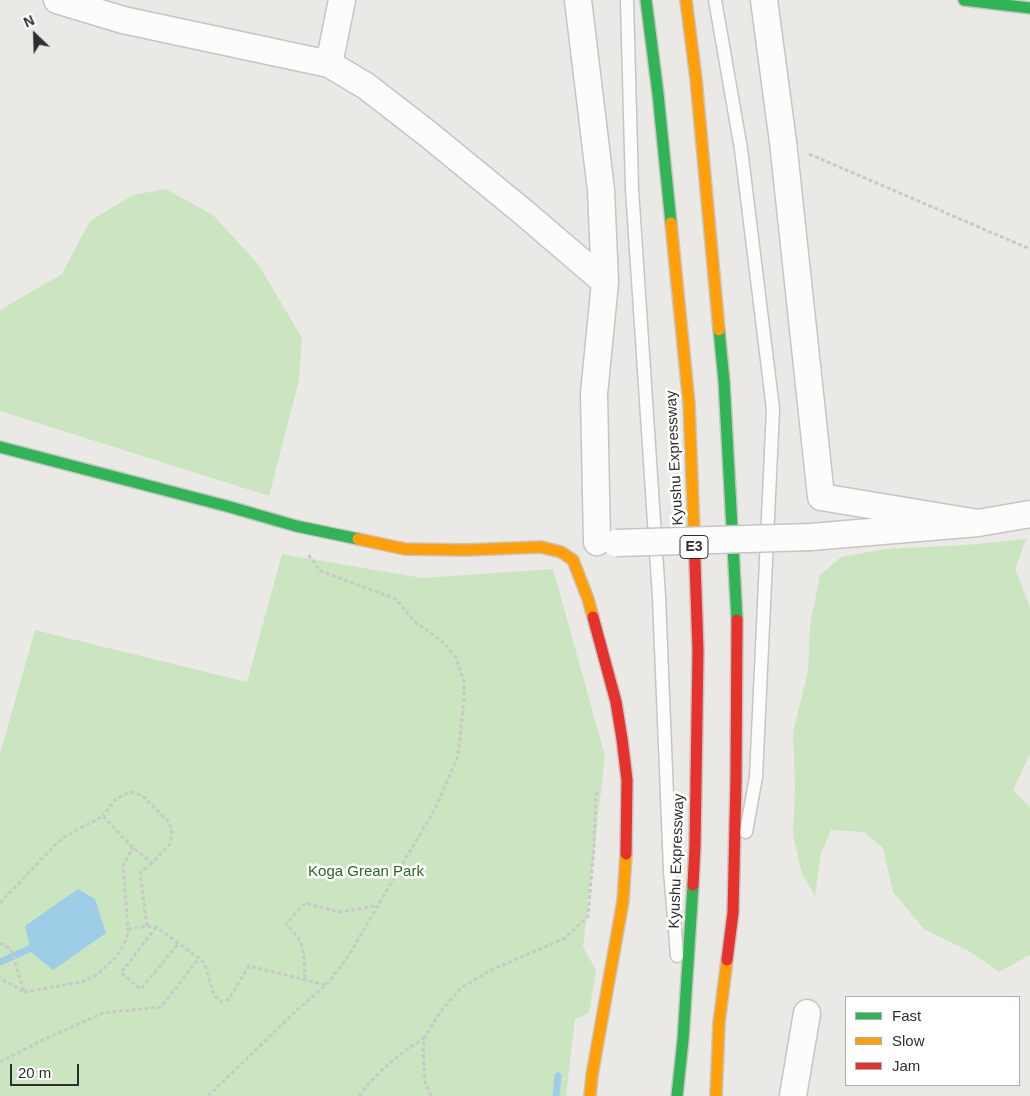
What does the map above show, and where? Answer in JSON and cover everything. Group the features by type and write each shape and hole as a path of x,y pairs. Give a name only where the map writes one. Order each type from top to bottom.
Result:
{"main road":[{"name":"Kyushu Expressway","path":"646,0 658,94 689,404 698,651 694,847 683,1040 677,1096"},
{"path":"686,0 696,79 724,381 737,616 736,780 732,913 719,1024 716,1096"},
{"path":"964,0 1030,8"},
{"path":"0,447 296,526 405,549 466,550 541,547 561,552 573,560 588,599 616,702 626,780 626,856 623,901 592,1075 590,1096"}],"street":[{"path":"57,0 123,20 329,64 366,86 428,134 522,210 605,282"},
{"path":"329,64 342,0"},
{"path":"578,0 601,190 605,282 594,394 607,543"},
{"path":"764,0 783,142 821,498 978,523"},
{"path":"573,560 607,543 811,537 978,523 1030,514"},
{"path":"793,1096 807,1013"}],"lane":[{"path":"627,0 632,189 659,597 670,870 683,1040"},
{"path":"715,0 741,149 773,409 756,776 732,913"}],"path":[{"path":"783,142 1030,249"},
{"path":"208,1096 296,1011 326,985 346,960 436,807 458,756 464,681 456,658 444,643 414,621 396,599 320,570 308,556 296,526"},
{"path":"359,1096 367,1085 405,1050 424,1038 441,1012 461,988 489,972 565,938 588,916 596,794 626,780"},
{"path":"0,903 55,845 66,836 103,816 115,800 125,794 134,792 144,797 168,821 172,830 170,844 140,873 147,926"},
{"path":"103,816 133,848 152,863"},
{"path":"0,978 24,992 82,982 98,974 117,956 127,938 128,929 123,865 133,848"},
{"path":"305,979 304,952 297,935 286,924 305,903 339,912 377,906"},
{"path":"128,929 147,926 156,927 200,958 205,964 214,995 222,1002 229,999 249,966 326,985"},
{"path":"156,927 121,973 141,989 179,943"},
{"path":"0,943 11,949 24,992"},
{"path":"0,1062 45,1038 104,1013 161,1007 200,958"},
{"path":"424,1038 425,1082 431,1096"}],"green space":[{"path":"166,189 213,215 258,264 302,338 299,380 269,496 0,411 0,310 62,274 90,221 133,195"},
{"path":"1026,539 1015,569 1030,607 1030,754 1013,790 1030,807 1030,955 999,972 969,951 924,929 893,892 883,848 864,832 831,830 821,854 815,896 802,874 793,835 795,786 793,732 808,671 810,625 820,575 841,557 886,549 966,545"},
{"name":"Koga Grean Park","path":"282,554 422,578 553,569 605,756 583,947 596,970 589,1013 575,1019 566,1096 0,1096 0,754 35,630 247,682"}],"water":[{"path":"78,889 95,899 106,933 53,970 31,952 25,926"}],"waterway":[{"path":"0,962 38,945"},
{"path":"556,1096 558,1076"}],"traffic: fast":[{"path":"646,0 671,223"},
{"path":"964,0 1030,8"},
{"path":"719,330 724,381 737,620"},
{"path":"0,447 296,526 358,539"},
{"path":"677,1096 683,1040 693,885"}],"traffic: slow":[{"path":"686,0 696,79 719,330"},
{"path":"671,223 689,404 694,533"},
{"path":"358,539 405,549 466,550 541,547 561,552 573,560 593,617"},
{"path":"590,1096 592,1075 623,901 626,854"},
{"path":"716,1096 719,1023 727,960"}],"traffic: jam":[{"path":"693,885 698,651 694,533"},
{"path":"593,617 616,702 622,739 627,780 626,854"},
{"path":"727,960 733,913 737,620"}]}
